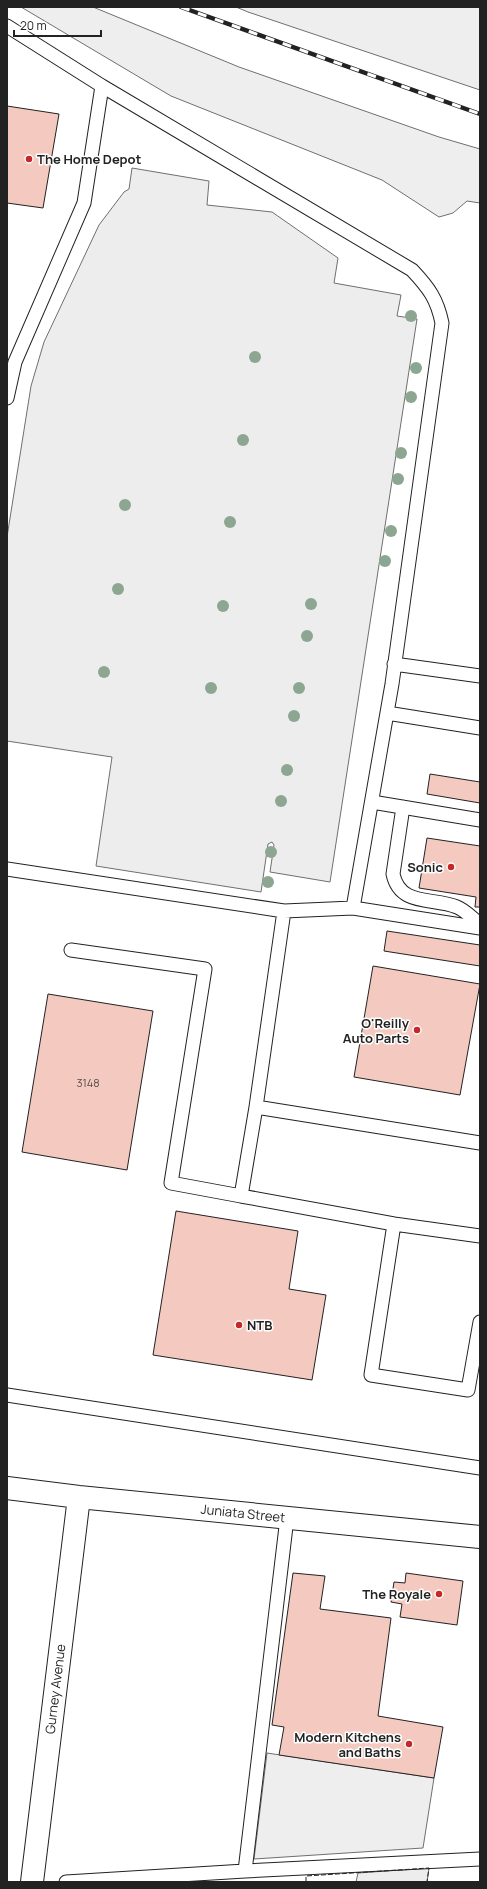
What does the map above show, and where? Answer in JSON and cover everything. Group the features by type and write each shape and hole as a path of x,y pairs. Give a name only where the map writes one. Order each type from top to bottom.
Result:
{"street":[{"name":"Juniata Street","path":"7,1488 79,1497 480,1537"},
{"name":"Gurney Avenue","path":"32,1882 79,1497"}],"lane":[{"path":"7,26 102,86 412,270 427,286 439,306 442,323 394,664 387,713 353,908"},
{"path":"7,398 15,362 84,203 102,86"},
{"path":"394,664 480,676"},
{"path":"387,713 480,728"},
{"path":"372,802 480,820"},
{"path":"403,807 393,874 395,883 404,894 458,907 480,924"},
{"path":"7,868 284,911 353,908 480,928"},
{"path":"241,1196 256,1107 284,911"},
{"path":"71,950 205,969 172,1183 394,1224 480,1236"},
{"path":"256,1107 480,1143"},
{"path":"394,1224 371,1375 468,1390 480,1322"},
{"path":"7,1395 480,1468"},
{"path":"245,1871 287,1518"},
{"path":"66,1882 480,1859"}],"shaded area":[{"path":"21,7 93,7 239,67 439,137 480,149 480,203 467,201 453,213 439,217 382,180 171,96"},
{"path":"236,7 480,7 480,90 248,12"},
{"path":"132,168 209,181 207,205 272,212 338,258 334,283 401,295 397,316 417,319 330,882 270,872 274,845 272,842 268,844 261,892 96,866 112,757 7,741 7,537 31,386 44,342 99,225 124,192 129,189"},
{"path":"267,1753 434,1778 423,1848 254,1859"},
{"path":"429,1868 427,1882 356,1882 358,1873"}],"building":[{"name":"The Home Depot","path":"7,106 59,114 43,208 7,203"},
{"path":"430,774 480,782 480,803 427,794"},
{"name":"Sonic","path":"427,838 480,846 480,907 475,907 476,897 419,888"},
{"path":"387,931 480,945 480,966 384,951"},
{"name":"O'Reilly Auto Parts","path":"373,966 480,984 460,1095 354,1077"},
{"path":"48,994 153,1011 127,1170 22,1152"},
{"name":"NTB","path":"176,1211 298,1231 289,1289 326,1295 312,1380 153,1355"},
{"path":"293,1573 325,1576 320,1609 391,1618 378,1716 443,1727 434,1778 279,1755 284,1727 272,1725"},
{"path":"406,1573 463,1581 457,1625 400,1617 402,1604 391,1602 394,1582 405,1583"}],"railway":[{"path":"181,7 480,114"}],"fence":[{"path":"306,1882 306,1876 429,1868 427,1882"}],"place":[{"name":"The Home Depot","path":"29,159"},
{"name":"Sonic","path":"451,867"},
{"name":"O'Reilly Auto Parts","path":"417,1030"},
{"name":"NTB","path":"239,1325"},
{"name":"The Royale","path":"439,1594"},
{"name":"Modern Kitchens and Baths","path":"409,1744"}]}
